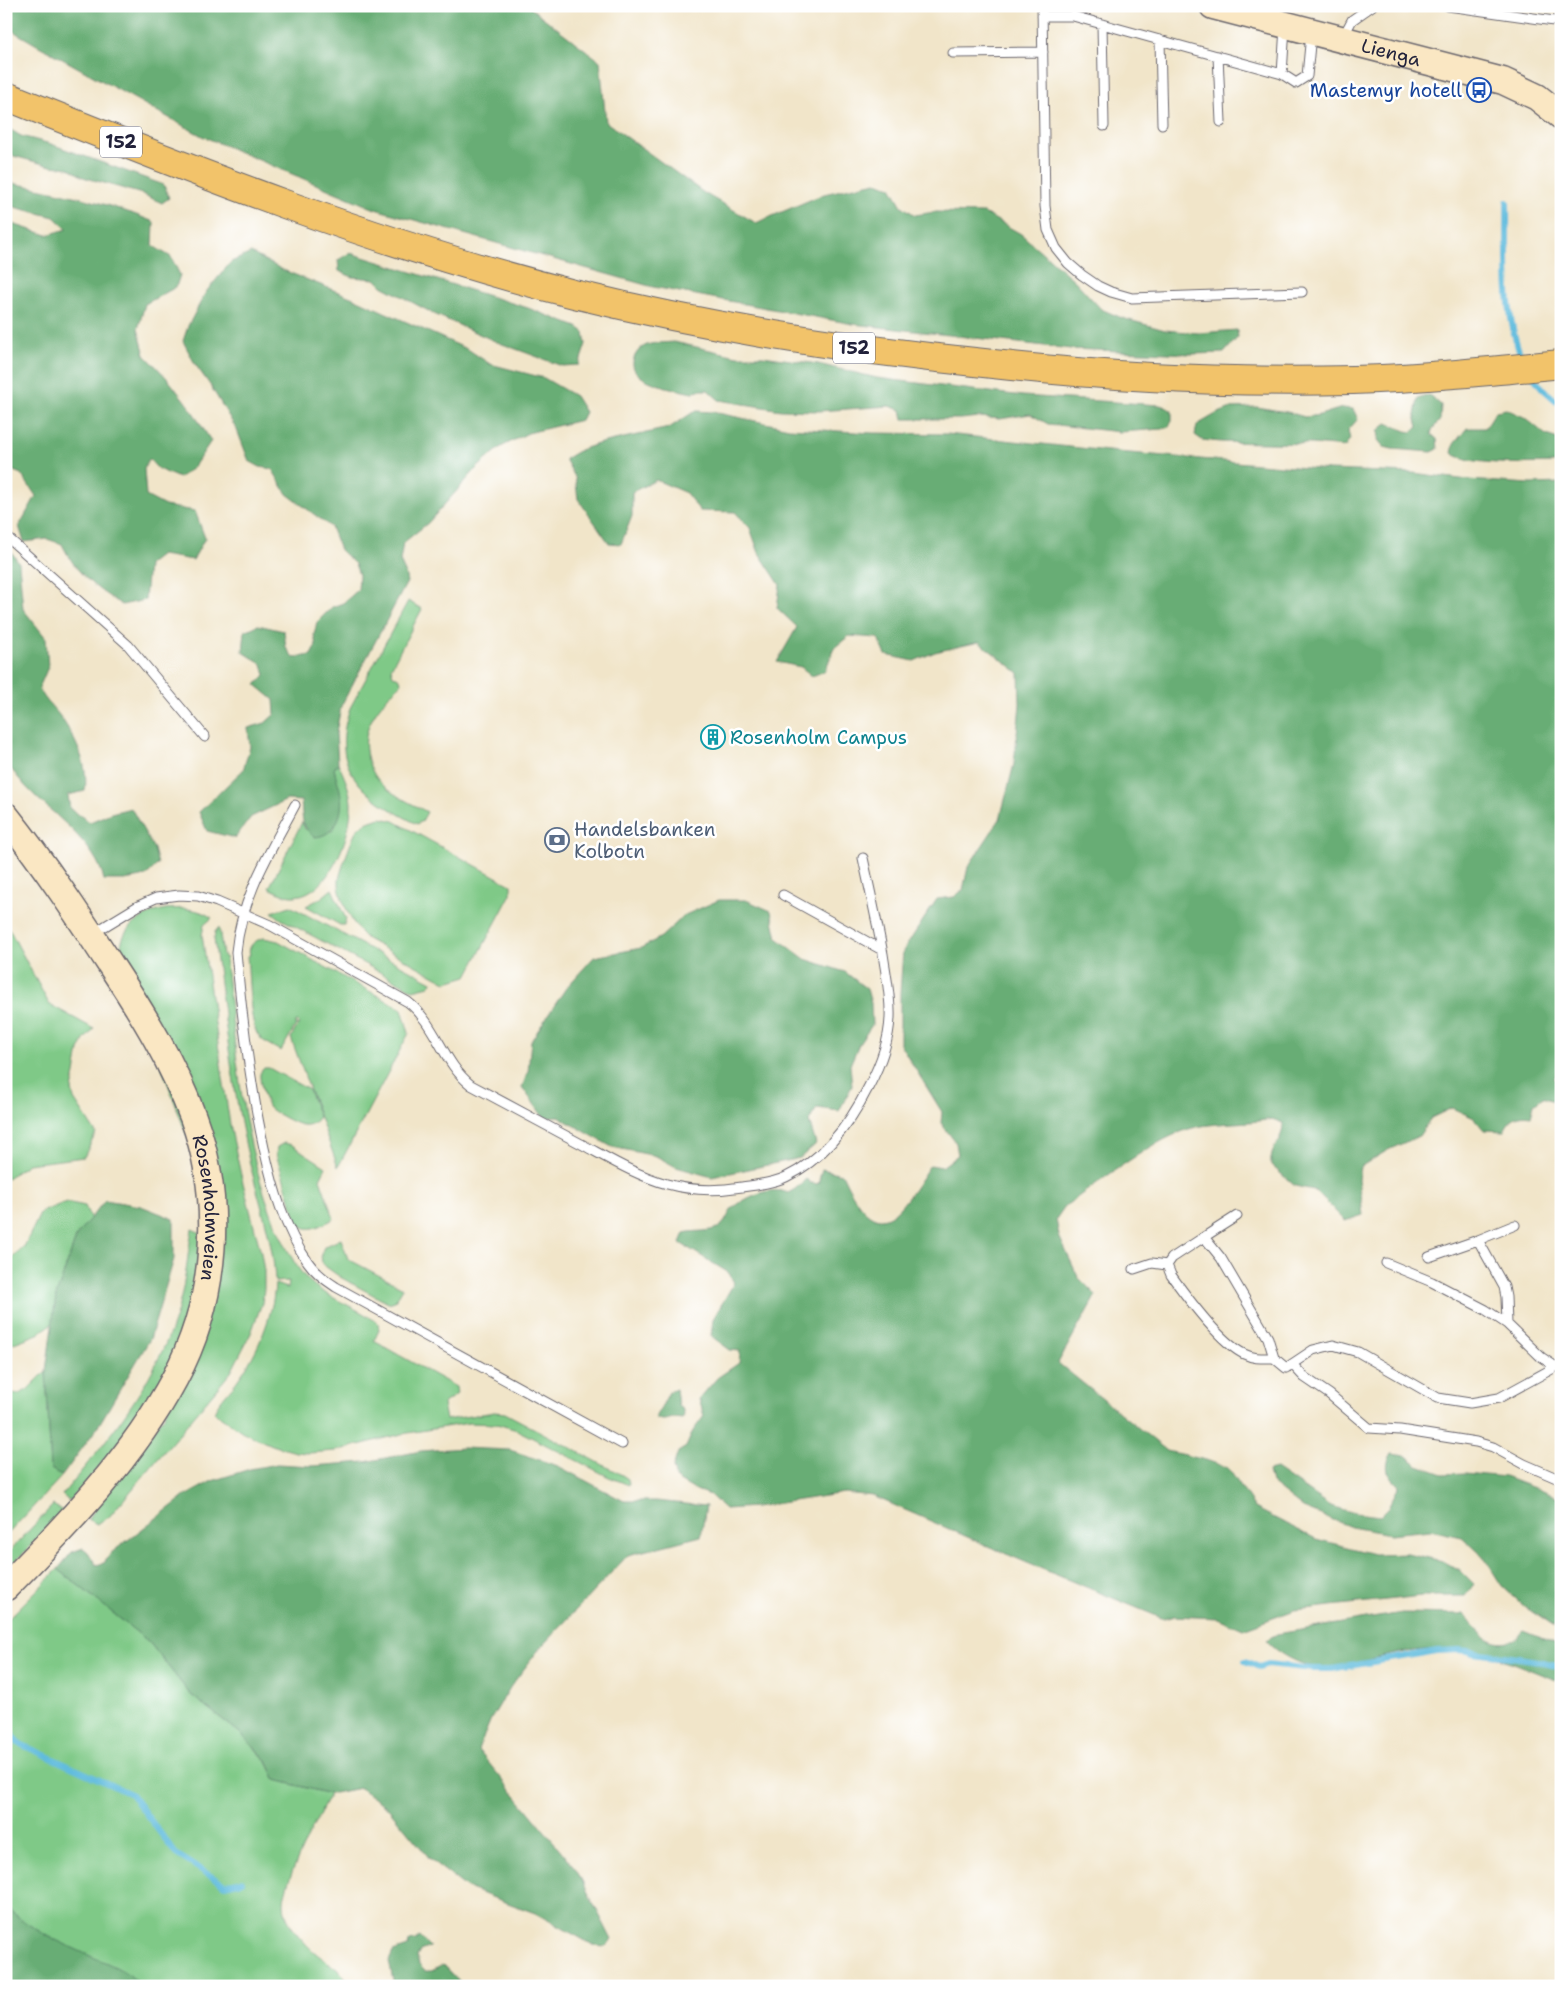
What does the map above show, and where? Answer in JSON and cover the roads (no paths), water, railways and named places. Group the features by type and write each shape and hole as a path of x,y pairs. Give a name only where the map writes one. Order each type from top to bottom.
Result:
{"main road":[{"name":"152","path":"6,96 237,187 408,246 472,266 572,293 724,327 824,344 953,360 1076,373 1182,378 1354,380 1491,371 1561,364"}],"street":[{"name":"Lienga","path":"1213,6 1503,81 1537,97 1561,116"},
{"name":"Rosenholmveien","path":"6,816 49,872 92,934 159,1044 193,1117 207,1166 211,1192 212,1242 209,1270 196,1329 175,1378 152,1415 100,1484 6,1587"}],"lane":[{"path":"1042,6 1045,206 1048,230 1056,248 1068,263 1098,286 1132,298 1302,292"},
{"path":"1342,40 1352,20 1372,6"},
{"path":"1448,6 1561,22"},
{"path":"1042,16 1073,16 1282,74 1296,83 1307,76 1312,31"},
{"path":"1102,24 1104,126"},
{"path":"1282,74 1285,24"},
{"path":"1160,40 1162,124"},
{"path":"953,52 1043,52"},
{"path":"1218,56 1221,122"},
{"path":"6,536 128,645 206,737"},
{"path":"295,805 261,869 243,913 238,932 236,952 256,1113 270,1174 283,1214 297,1246 309,1264 336,1287 622,1444"},
{"path":"92,934 138,906 156,898 179,895 198,896 218,902 270,926 408,1002 424,1016 458,1074 471,1085 630,1169 667,1184 711,1191 756,1185 785,1177 799,1169 829,1145 854,1113 879,1067 886,1044 890,1019 890,993 878,921 863,858"},
{"path":"783,895 882,950"},
{"path":"1167,1265 1172,1258 1238,1216"},
{"path":"1428,1257 1515,1225"},
{"path":"1204,1237 1221,1258 1268,1338 1274,1358 1286,1368 1313,1350 1333,1345 1358,1352 1438,1398 1470,1403 1500,1398 1558,1366"},
{"path":"1478,1240 1504,1287 1507,1324"},
{"path":"1134,1268 1152,1263 1167,1265"},
{"path":"1386,1263 1432,1282 1486,1310 1507,1324 1541,1357 1558,1366"},
{"path":"1167,1265 1180,1288 1221,1336 1237,1350 1253,1357 1274,1358"},
{"path":"1292,1364 1304,1377 1329,1394 1369,1428 1400,1430 1476,1442 1493,1447 1524,1464 1561,1480"}],"waterway":[{"path":"1507,202 1509,303 1516,343 1523,361"},
{"path":"1531,374 1542,388 1561,405"},
{"path":"1245,1661 1259,1667 1268,1664 1312,1669 1332,1669 1437,1651 1460,1650 1533,1660 1561,1666"},
{"path":"6,1725 18,1743 131,1794 176,1854 225,1885 242,1881"}],"place":[{"name":"Mastemyr hotell","path":"1479,90"},
{"name":"Rosenholm Campus","path":"713,737"},
{"name":"Handelsbanken Kolbotn","path":"557,840"}]}
